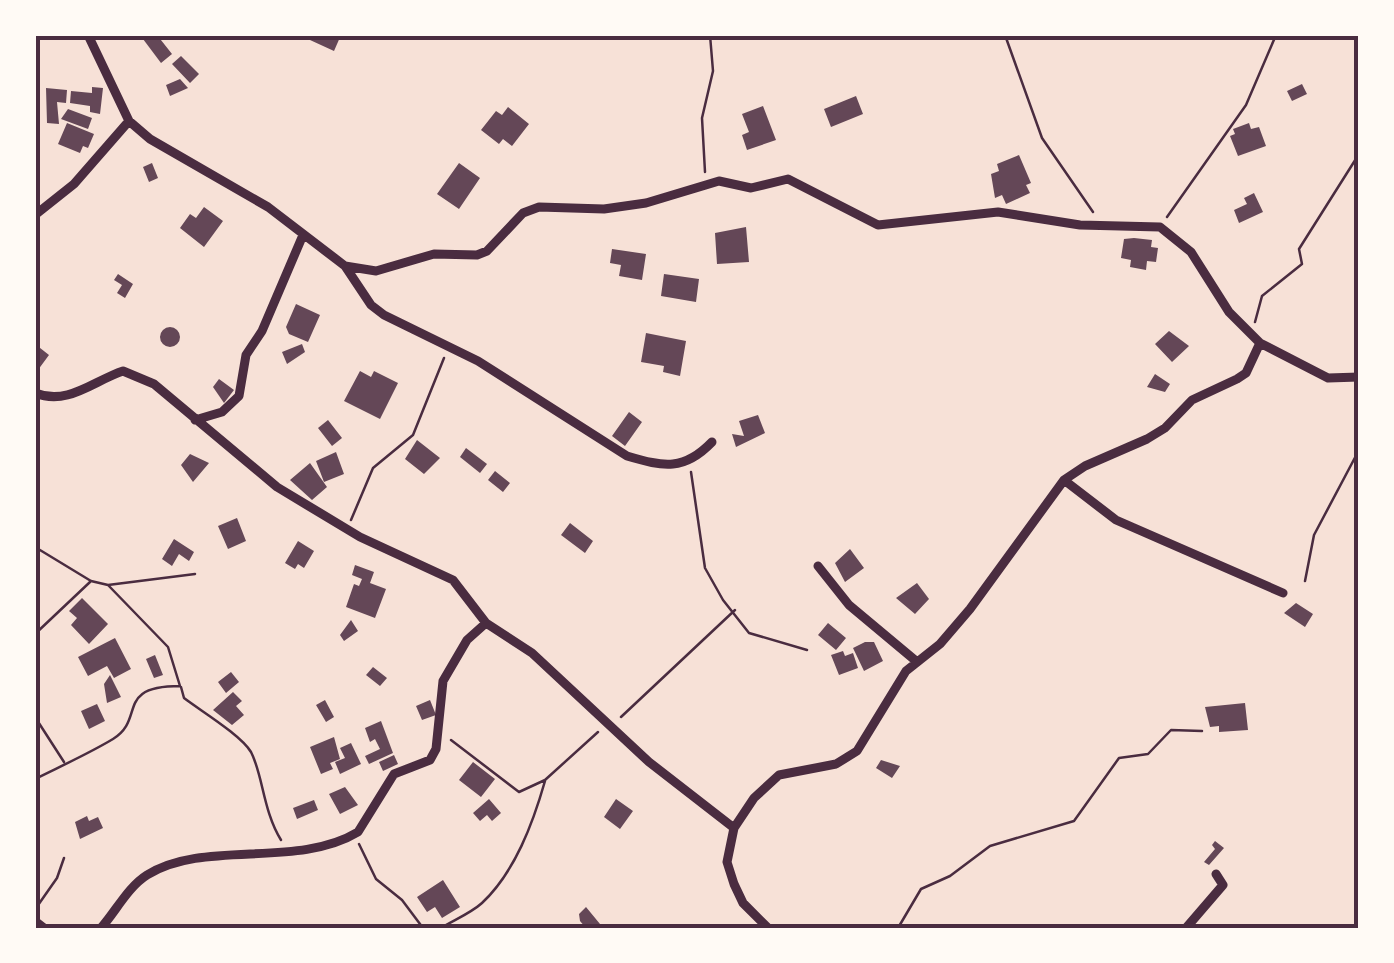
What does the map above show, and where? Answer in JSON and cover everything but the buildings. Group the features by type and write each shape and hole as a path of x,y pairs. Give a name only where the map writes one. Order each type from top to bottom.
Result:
{"street":[{"path":"88,35 129,120 150,139 268,208 345,266 371,305 628,456 653,464 694,461 712,442"},
{"path":"35,215 74,184 129,120"},
{"path":"345,266 376,271 434,254 478,255 502,236 512,222 539,207 604,209 646,203 705,184 719,182 751,188 788,178 878,225 998,212 1102,226 1160,227 1192,252 1229,312 1260,343 1328,378 1359,377"},
{"path":"195,420 222,412 239,396 246,355 303,235"},
{"path":"768,928 743,903 727,862 734,828 754,798 779,775 849,759 916,661 940,644 970,609 1064,480 1085,466 1147,439 1165,428 1192,400 1237,379 1246,372 1260,343"},
{"path":"35,392 55,398 74,394 123,371 154,384 277,487 348,529 453,580 486,623 532,653 608,725 734,828"},
{"path":"1064,480 1116,520 1283,593"},
{"path":"818,566 850,605 916,661"},
{"path":"102,928 134,886 161,868 182,861 287,850 350,837 364,827 394,774 430,760 448,670 467,640 486,623"},
{"path":"1186,928 1223,885 1216,874"},
{"path":"35,921 44,928"}],"path":[{"path":"705,184 702,118 713,70 710,35"},
{"path":"1004,35 1042,138 1102,226"},
{"path":"1160,227 1246,105 1276,35"},
{"path":"1251,336 1262,296 1302,264 1299,249 1359,154"},
{"path":"348,529 373,468 413,436 449,348"},
{"path":"1305,581 1314,535 1359,450"},
{"path":"694,461 690,478 705,568 723,600 735,610 749,633 808,650"},
{"path":"35,547 91,581 108,586 195,574"},
{"path":"35,634 91,581"},
{"path":"108,586 168,647 184,698 218,726 240,737 252,754 264,803 287,850"},
{"path":"438,730 511,790 519,792 545,780 735,610"},
{"path":"35,779 115,738 135,698 145,690 180,686"},
{"path":"35,717 64,764"},
{"path":"898,928 921,889 950,876 990,846 1074,822 1118,758 1148,754 1170,730 1202,731"},
{"path":"441,928 480,906 495,889 526,838 545,780"},
{"path":"350,837 365,850 376,879 402,900 423,928"},
{"path":"35,910 64,858"}]}
